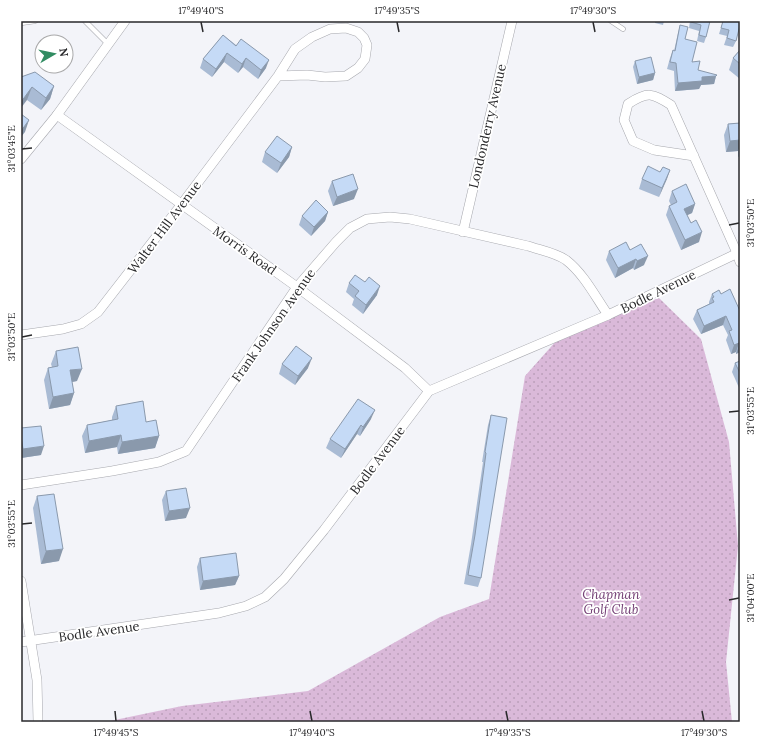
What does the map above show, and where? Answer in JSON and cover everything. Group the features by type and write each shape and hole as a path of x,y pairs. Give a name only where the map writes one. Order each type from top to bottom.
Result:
{"street":[{"path":"21,159 57,115 125,21"},
{"name":"Londonderry Avenue","path":"462,232 512,21"},
{"name":"Walter Hill Avenue","path":"21,335 63,329 81,324 98,312 278,76 295,49 312,37 330,29 346,28 358,32 364,38 367,45 365,58 358,68 346,76 278,76"},
{"path":"694,156 654,150 634,141 624,120 628,104 640,96 654,95 671,105 694,156 739,256"},
{"name":"Morris Road","path":"57,115 297,287 405,368 429,391"},
{"name":"Frank Johnson Avenue","path":"21,485 112,471 158,462 186,451 297,287 350,228 367,219 390,217 410,219 528,246 547,252 565,260 580,273 608,315"},
{"name":"Bodle Avenue","path":"25,641 219,613 246,606 265,597 284,579 324,530 429,391 608,315 739,256"},
{"path":"21,581 25,641 37,680 38,722"}],"lane":[{"path":"21,23 36,21"},
{"path":"85,21 109,45"},
{"path":"612,21 622,29"}],"green space":[{"name":"Chapman Golf Club","path":"659,298 701,339 729,442 738,546 726,662 732,722 105,722 182,706 308,691 440,617 489,599 525,376 557,340 606,317"}],"building":[{"path":"691,21 710,21 706,37 699,35 701,25"},
{"path":"723,21 740,21 736,41 727,38 729,30 721,28"},
{"path":"680,25 688,27 685,39 697,42 692,62 700,61 698,70 717,75 716,76 702,77 702,81 678,83 676,63 670,62 673,50 675,51"},
{"path":"223,35 236,46 241,39 269,60 261,70 246,58 242,64 227,53 216,69 203,59"},
{"path":"740,50 740,64 733,58"},
{"path":"651,57 655,73 639,77 635,61"},
{"path":"34,72 34,74 38,74 54,86 46,98 32,87 21,102 21,77"},
{"path":"21,114 29,120 21,131"},
{"path":"740,123 740,140 730,141 728,124"},
{"path":"277,136 292,147 281,163 265,152"},
{"path":"648,166 660,172 663,167 670,170 662,188 642,179"},
{"path":"353,174 358,189 337,197 332,181"},
{"path":"686,184 695,204 684,209 691,223 696,220 702,232 685,240 669,206 677,202 672,191"},
{"path":"316,200 328,212 314,227 302,216"},
{"path":"626,242 630,250 641,244 648,256 637,261 636,259 618,268 609,251"},
{"path":"355,275 365,282 369,277 380,286 366,305 355,296 359,291 349,283"},
{"path":"730,289 740,311 740,345 739,343 734,345 729,331 732,330 726,316 704,326 697,310 714,302 712,298 714,297 712,294 719,290 721,294"},
{"path":"296,346 312,358 298,376 282,364"},
{"path":"78,347 82,369 70,370 74,393 53,397 48,368 58,366 56,351"},
{"path":"740,361 740,373 735,363"},
{"path":"358,399 375,410 363,427 361,425 345,449 330,439"},
{"path":"143,401 146,422 156,420 159,436 122,442 121,435 89,441 87,425 118,419 116,406"},
{"path":"491,415 507,418 481,578 468,575 475,535"},
{"path":"41,426 44,446 23,449 21,428"},
{"path":"186,488 190,508 169,511 166,491"},
{"path":"54,494 63,549 46,551 37,496"},
{"path":"236,553 239,576 203,581 200,558"}]}
